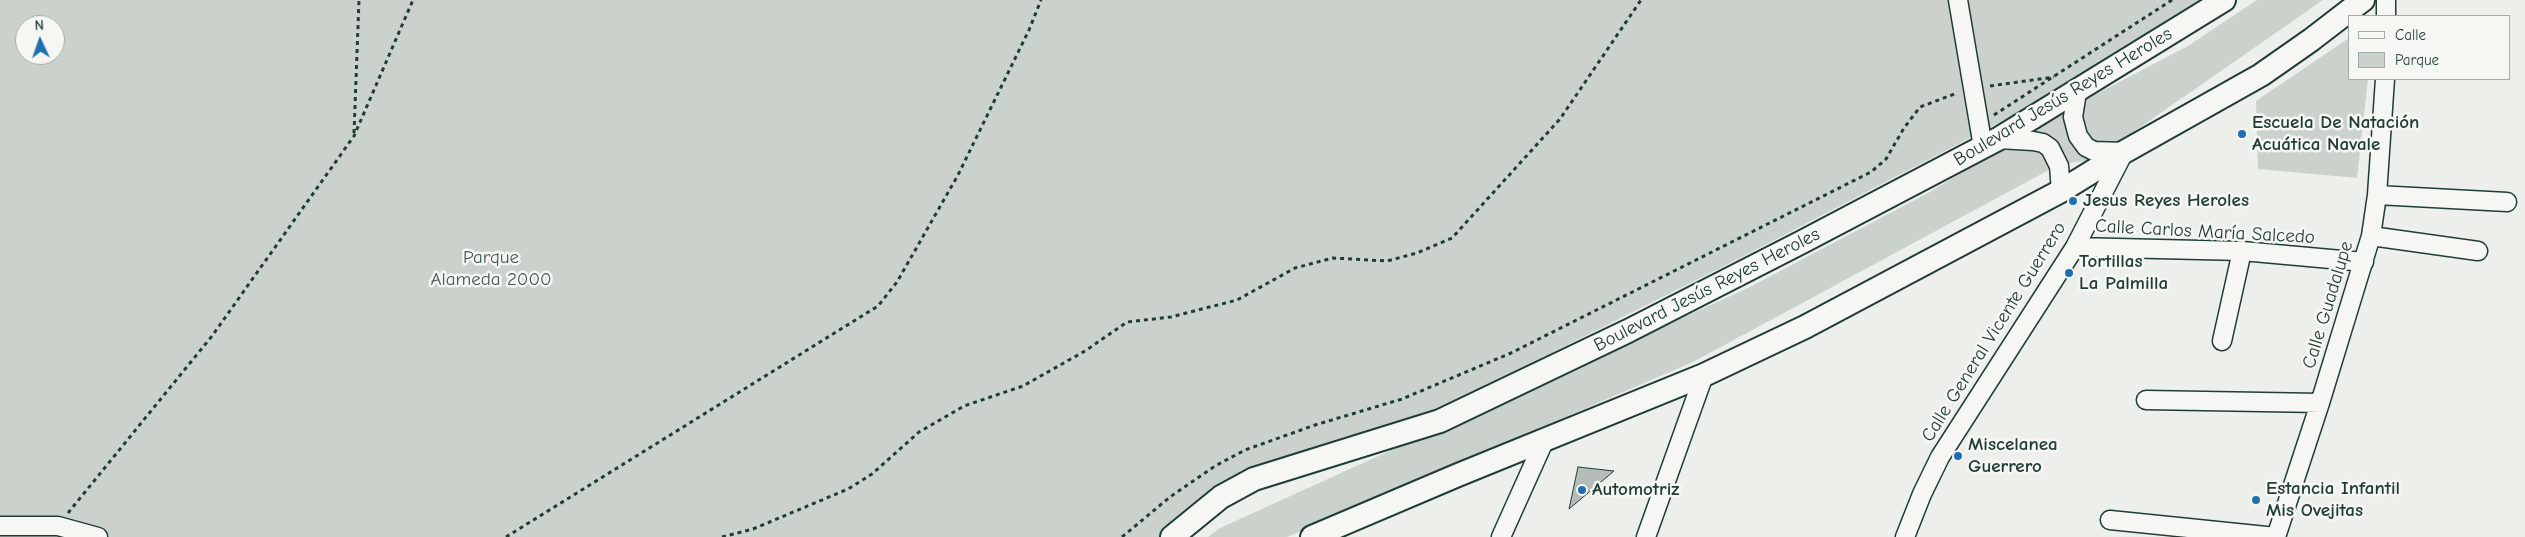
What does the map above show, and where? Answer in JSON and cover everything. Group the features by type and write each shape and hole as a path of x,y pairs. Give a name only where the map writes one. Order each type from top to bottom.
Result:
{"main road":[{"name":"Boulevard Jesús Reyes Heroles","path":"1172,537 1221,497 1254,479 1440,421 1637,326 1991,143 2078,92 2224,0"},
{"path":"1312,537 1545,439 1704,375 1805,326 2061,191 2124,152 2261,75 2363,0"}],"street":[{"path":"1958,0 1979,124 1991,143 2033,141 2043,143 2050,148 2059,166 2061,191"},
{"path":"2386,0 2386,15"},
{"name":"Calle Guadalupe","path":"2276,537 2320,403 2371,236 2377,195 2385,80"},
{"path":"2078,92 2073,117 2078,136 2086,147 2094,151 2124,152"},
{"name":"Calle General Vicente Guerrero","path":"1905,537 1922,494 1940,457 2075,247 2124,152"},
{"path":"2377,195 2507,202"},
{"path":"2371,236 2478,251"},
{"name":"Calle Carlos María Salcedo","path":"2075,247 2242,251 2364,262"},
{"path":"2222,341 2242,251"},
{"path":"1646,537 1704,375"},
{"path":"2146,400 2320,403"},
{"path":"1501,537 1545,439"},
{"path":"2110,520 2276,537"},
{"path":"0,526 58,526 98,537"}],"path":[{"path":"354,136 359,0"},
{"path":"58,526 212,336 354,136 414,0"},
{"path":"506,537 878,306 897,282 958,175 1029,30 1041,0"},
{"path":"722,537 753,529 848,488 872,474 919,432 964,406 1022,386 1085,351 1127,322 1171,317 1237,300 1295,268 1333,258 1387,261 1416,253 1452,238 1560,119 1641,0"},
{"path":"1979,124 2172,0"},
{"path":"1122,537 1170,497 1215,466 1245,450 1316,425 1402,399 1511,353 1871,172 1886,159 1904,128 1920,107 1973,88 2054,77"}],"green space":[{"name":"Parque Alameda 2000","path":"0,0 2206,0 2033,105 1746,255 1454,402 1232,479 1167,537 0,537"},
{"path":"2257,0 2323,0 2093,160 2060,164 1693,362 1287,537 1208,537 1220,528 1748,288 1928,193 2060,113 2188,46"},
{"path":"2348,39 2348,80 2368,80 2357,178 2258,169 2256,101"}],"building":[{"name":"Automotriz","path":"1578,467 1614,471 1569,509"}],"place":[{"name":"Escuela De Natación Acuática Navale","path":"2242,134"},
{"name":"Jesus Reyes Heroles","path":"2073,201"},
{"name":"Tortillas La Palmilla","path":"2069,273"},
{"name":"Miscelanea Guerrero","path":"1958,456"},
{"name":"Automotriz","path":"1582,490"},
{"name":"Estancia Infantil Mis Ovejitas","path":"2256,500"}]}
